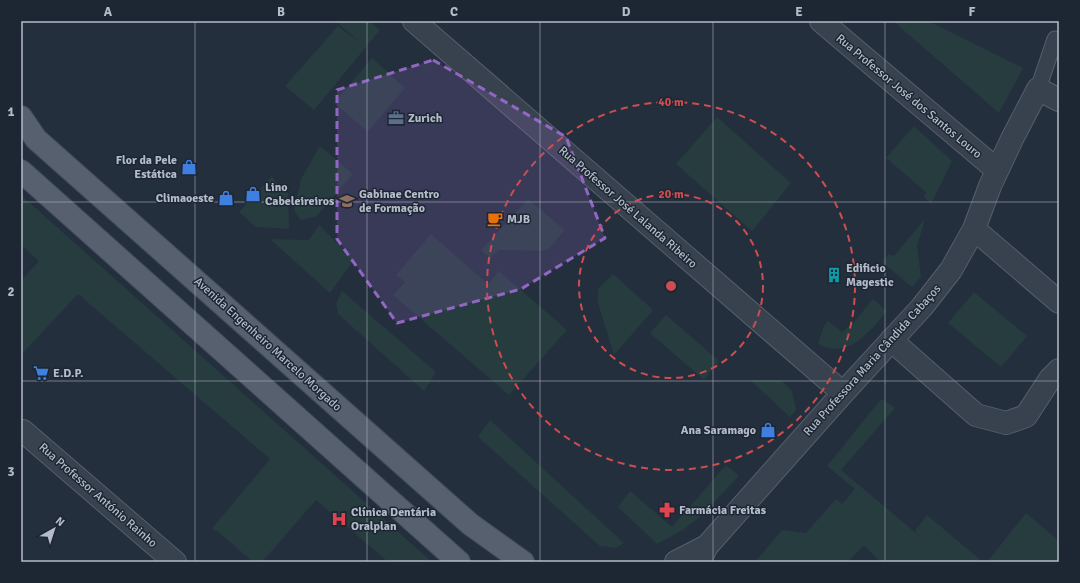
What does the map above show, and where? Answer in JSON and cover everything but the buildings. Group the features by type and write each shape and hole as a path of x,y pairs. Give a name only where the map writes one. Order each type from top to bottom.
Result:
{"main road":[{"name":"Avenida Engenheiro Marcelo Morgado","path":"21,117 36,138 470,524 523,562"},
{"path":"21,171 459,562"}],"street":[{"name":"Rua Professor José Lalanda Ribeiro","path":"414,21 843,393"},
{"name":"Rua Professor José dos Santos Louro","path":"822,21 997,170"},
{"name":"Rua Professora Maria Cândida Cabaços","path":"676,562 703,554 843,393 922,307 951,270 974,229 997,170 1038,89"},
{"path":"1038,89 1059,100"},
{"path":"974,229 1059,302"},
{"path":"891,340 976,415 1006,423 1026,416 1050,379 1059,370"},
{"name":"Rua Professor António Rainho","path":"22,431 175,562"}],"lane":[{"path":"1038,89 1055,39"}],"highlighted area":[{"path":"433,60 566,137 605,238 521,289 397,323 337,239 337,90"}],"green space":[{"path":"336,21 369,21 380,30 314,110 285,86 338,26 359,42"},
{"path":"893,21 928,21 1023,68 999,113"},
{"path":"372,58 405,88 368,132 334,103"},
{"path":"717,117 791,183 752,231 676,164"},
{"path":"914,126 952,161 931,204 924,197 926,192 886,158"},
{"path":"320,146 353,174 317,216 301,220 294,211 301,179"},
{"path":"272,176 274,180 288,193 289,229 256,227 239,212"},
{"path":"21,195 432,562 388,562 316,500 262,562 253,562 216,530 213,531 213,527 270,459 78,294 21,355 21,313 26,314 21,312 21,281 39,261 21,245"},
{"path":"528,199 565,230 550,248 543,251 499,250 490,258 481,250"},
{"path":"925,219 917,246 921,277 912,287 882,262 889,254 894,256"},
{"path":"319,225 354,260 330,293 270,239 309,240"},
{"path":"431,234 488,284 499,271 567,330 509,395 393,295 405,282 396,275"},
{"path":"613,274 653,310 614,355 598,303 598,289"},
{"path":"342,291 436,372 424,391 338,314 336,303"},
{"path":"974,292 1027,336 1001,367 948,323"},
{"path":"873,299 887,311 873,328 857,342 839,349 829,348 818,344 824,326 828,321 842,332 850,327"},
{"path":"666,315 719,361 704,380 650,333"},
{"path":"750,380 781,380 792,391 796,410 790,417"},
{"path":"881,399 895,408 841,470 922,538 915,531 927,515 983,562 880,562 864,545 848,562 755,562 782,530 806,533 836,499 842,504 855,489 827,466"},
{"path":"490,420 624,543 616,548 600,546 478,437"},
{"path":"726,465 739,476 700,517 683,530 657,544 618,507 630,491 672,527"},
{"path":"1026,513 1059,541 1059,562 987,562"}],"place":[{"name":"Zurich","path":"396,118"},
{"name":"Flor da Pele Estática","path":"189,167"},
{"name":"Lino Cabeleireiros","path":"253,194"},
{"name":"Climaoeste","path":"226,198"},
{"name":"Gabinae Centro de Formação","path":"347,201"},
{"name":"MJB","path":"495,219"},
{"name":"Edificio Magestic","path":"834,275"},
{"name":"E.D.P.","path":"41,373"},
{"name":"Ana Saramago","path":"768,430"},
{"name":"Farmácia Freitas","path":"667,510"},
{"name":"Clínica Dentária Oralplan","path":"339,519"}]}
